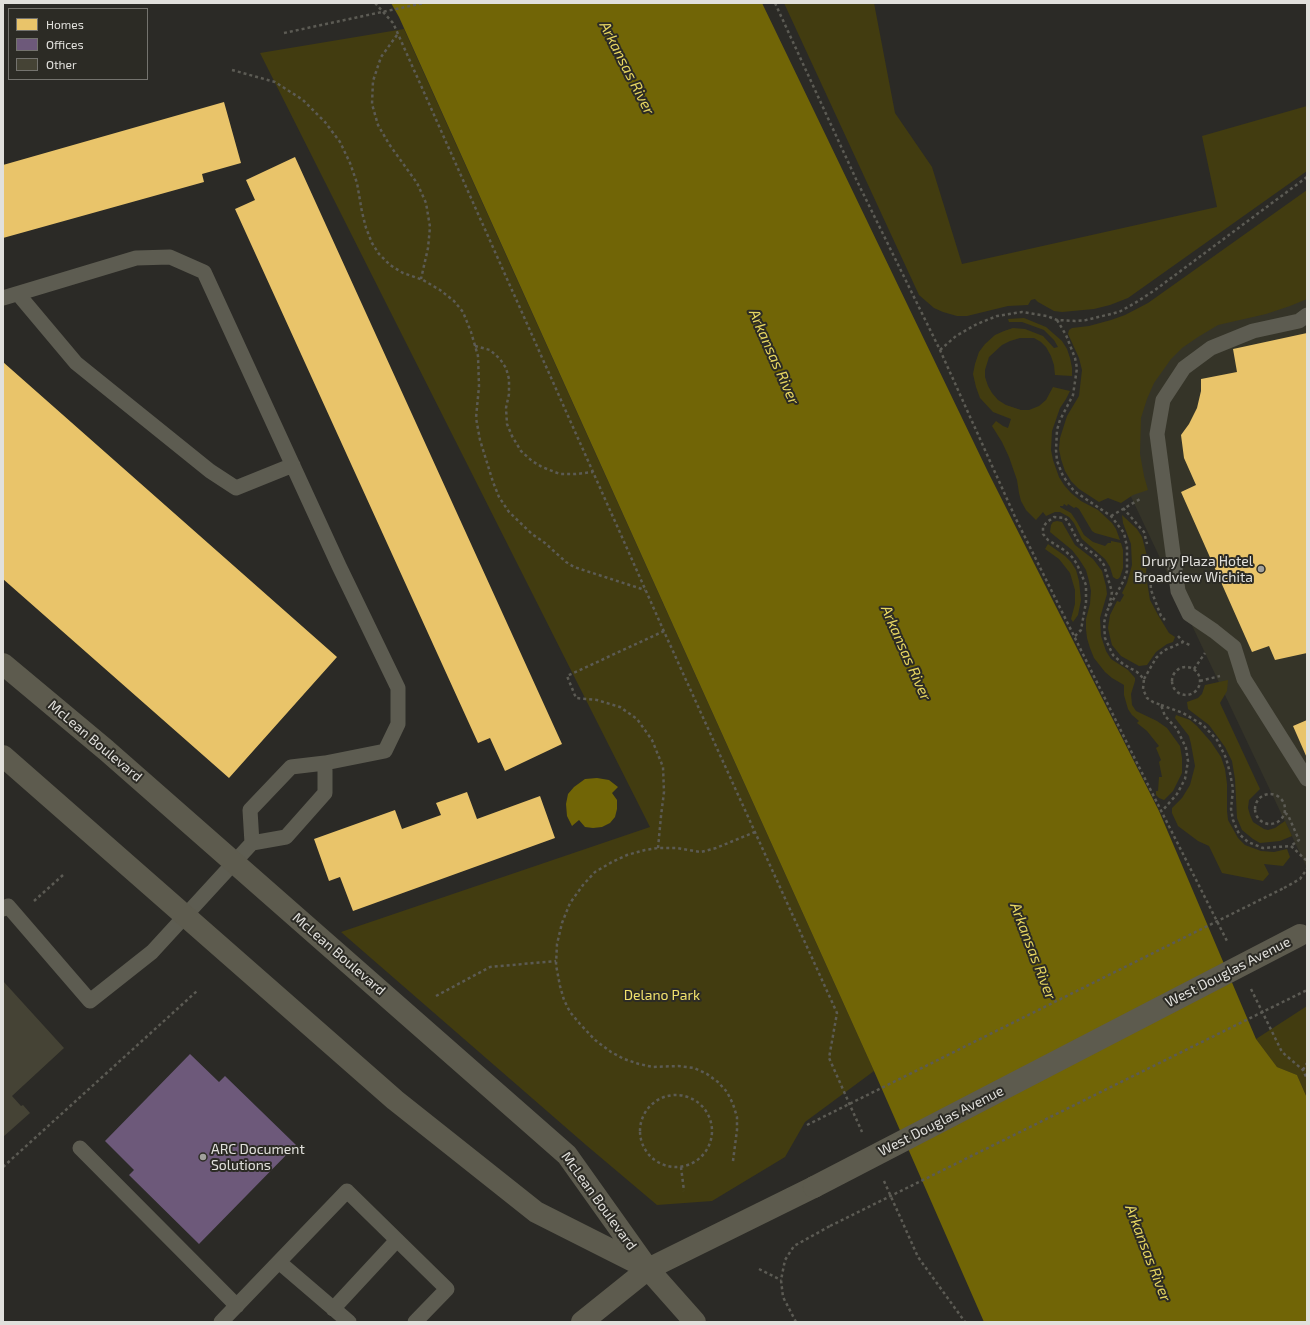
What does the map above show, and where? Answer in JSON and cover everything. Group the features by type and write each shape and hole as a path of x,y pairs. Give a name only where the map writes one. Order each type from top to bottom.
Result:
{"main road":[{"name":"McLean Boulevard","path":"3,664 106,750 567,1155 648,1269 695,1322"},
{"name":"McLean Boulevard","path":"3,756 395,1100 536,1212 648,1269"},
{"name":"West Douglas Avenue","path":"582,1322 648,1269 814,1187 1304,933"}],"lane":[{"path":"3,298 136,258 170,257 204,272 339,566 398,688 398,724 385,751 325,763 291,767 250,810 252,842"},
{"path":"18,294 76,363 210,471 236,488 293,465"},
{"path":"1307,315 1299,321 1253,331 1211,348 1184,368 1163,400 1157,434 1178,591 1189,614 1234,647 1244,679 1307,779"},
{"path":"8,908 90,1001 152,952 252,842 286,837 325,793 325,763"},
{"path":"80,1148 237,1306"},
{"path":"221,1322 346,1191 447,1289 419,1321"},
{"path":"333,1309 397,1240"},
{"path":"279,1262 348,1322"}],"path":[{"path":"375,3 393,23 664,631 837,1013 829,1058 864,1136"},
{"path":"284,33 424,3"},
{"path":"775,3 856,179 940,350 1016,518 1229,945"},
{"path":"398,34 381,57 373,81 372,104 378,125 389,144 417,183 426,203 430,227 428,248 421,279"},
{"path":"232,70 275,82 303,100 325,122 340,142 350,163 357,183 366,228 372,243 379,254 390,265 403,273 421,279 440,290 454,301 463,312 478,356 479,386 476,418 480,440 499,497 509,512 532,534 574,567 646,590"},
{"path":"940,350 956,336 977,324 997,316 1022,312 1047,316 1057,320 1086,320 1119,312 1135,303 1307,177"},
{"path":"1057,320 1066,335 1075,358 1077,368 1073,395 1060,420 1057,430 1057,460 1063,476 1074,491 1111,516 1124,534 1127,547 1127,571 1124,580 1107,611"},
{"path":"475,345 490,350 500,359 506,368 509,379 509,394 506,408 507,424 521,451 542,467 560,474 593,472"},
{"path":"1111,516 1145,497 1165,494"},
{"path":"1075,636 1081,630 1086,602 1086,585 1077,564 1072,557 1048,540 1043,534 1043,527 1054,517 1065,518 1079,544 1098,557 1104,565 1112,592 1104,622 1105,638 1114,655 1123,664 1137,672 1144,679"},
{"path":"658,848 664,792 663,767 652,740 637,719 620,707 597,700 576,698 567,676 664,631"},
{"path":"1194,647 1184,642 1163,651 1156,658 1144,679 1143,689 1147,698 1153,702 1190,717 1203,725 1217,740 1226,758 1230,773 1233,790 1231,810 1233,820 1239,834 1248,842 1263,848 1292,846 1299,840 1288,815 1285,813 1284,803 1277,795 1268,794 1258,798 1255,812 1260,821 1270,824 1275,823 1283,817 1285,813"},
{"path":"1194,669 1204,652 1210,656"},
{"path":"1188,667 1194,669 1198,674 1200,681 1198,688 1187,695 1178,692 1172,685 1172,676 1178,669 1188,667"},
{"path":"1200,681 1220,676 1219,671"},
{"path":"1161,705 1166,716 1177,729 1186,748 1188,761 1185,780 1177,794 1162,811"},
{"path":"733,1161 738,1130 737,1117 734,1104 727,1092 718,1082 707,1074 694,1068 678,1066 653,1067 639,1064 610,1052 600,1044 580,1024 564,1000 556,961 557,944 562,923 570,903 595,872 612,862 639,852 658,848 676,848 701,852 716,848 755,832"},
{"path":"1292,846 1307,861"},
{"path":"807,1125 1284,888 1300,879 1307,869"},
{"path":"8,908 64,874"},
{"path":"436,996 490,967 556,961"},
{"path":"1250,988 1282,1052 1303,1070 1307,1079"},
{"path":"796,1322 783,1297 781,1280 784,1260 794,1246 830,1226 1307,990"},
{"path":"3,1167 197,991"},
{"path":"1303,1070 1307,1063"},
{"path":"678,1095 690,1097 700,1103 708,1113 712,1124 712,1136 708,1148 701,1158 691,1165 681,1167 667,1167 656,1162 647,1154 639,1133 641,1121 646,1110 654,1102 666,1096 678,1095"},
{"path":"681,1167 684,1191"},
{"path":"883,1179 918,1257 965,1322"},
{"path":"759,1269 781,1280"}],"shaded area":[{"path":"1307,234 1307,868 1115,463 1124,372"}],"green space":[{"path":"784,3 874,3 895,113 932,167 962,264 1217,207 1202,136 1307,106 1307,171 1128,298 1110,305 1094,309 1062,312 1054,311 1035,299 1031,300 1028,305 1008,306 967,316 957,316 943,312 934,308 919,295"},
{"name":"Delano Park","path":"404,29 874,1071 805,1122 785,1157 712,1201 657,1205 341,932 650,827 260,53"},
{"path":"1307,190 1307,299 1266,314 1218,325 1182,348 1171,359 1154,383 1141,418 1140,454 1148,490 1133,495 1121,503 1108,498 1099,502 1079,489 1071,481 1065,471 1059,449 1060,438 1067,416 1079,396 1082,370 1079,358 1068,334 1069,330 1072,328 1089,326 1111,320 1125,315 1148,303"},
{"path":"1024,318 1046,327 1062,341 1070,358 1072,376 1055,375 1054,365 1046,347 1034,338 1020,338 1002,345 989,357 985,370 985,377 988,386 998,400 1006,405 1021,410 1029,410 1039,406 1046,400 1053,387 1070,391 1060,408 1052,431 1051,450 1053,460 1059,477 1064,485 1081,501 1098,510 1112,523 1120,540 1092,531 1079,509 1076,507 1074,508 1068,504 1067,506 1064,504 1060,507 1071,513 1084,535 1093,542 1105,546 1108,543 1111,543 1111,541 1121,543 1123,550 1123,568 1118,579 1113,577 1110,567 1105,559 1082,539 1074,523 1069,517 1060,512 1055,512 1046,516 1043,512 1036,520 1026,510 1021,501 1017,480 1009,457 992,426 996,421 1008,428 1011,419 993,412 980,398 976,387 973,374 979,352 995,335 1013,328 1025,329 1043,336 1054,348 1058,347 1054,340 1044,330 1022,322 1009,322 1008,319"},
{"path":"1122,515 1137,529 1142,537 1147,556 1146,575 1150,600 1169,633 1175,637 1173,642 1167,644 1156,652 1147,665 1139,666 1121,656 1112,645 1108,628 1110,615 1117,601 1120,602 1124,595 1122,593 1127,583 1132,565 1131,544 1123,523"},
{"path":"1053,522 1062,522 1075,545 1093,559 1102,571 1107,594 1100,618 1101,636 1106,651 1111,659 1128,670 1135,678 1131,694 1132,705 1136,711 1157,721 1167,728 1180,746 1182,773 1173,791 1164,800 1156,795 1156,791 1158,791 1159,777 1162,777 1159,762 1161,760 1156,748 1159,746 1147,731 1137,723 1139,721 1128,709 1124,695 1124,685 1105,672 1094,658 1087,638 1086,629 1086,619 1090,604 1091,591 1089,581 1086,570 1072,550 1050,532 1051,525"},
{"path":"1048,544 1065,556 1076,570 1081,600 1078,615 1073,622 1071,619 1075,604 1075,590 1070,573 1059,559 1045,549"},
{"path":"1228,680 1227,691 1220,703 1260,789 1249,800 1248,808 1250,815 1253,822 1268,830 1275,828 1285,821 1292,836 1280,841 1260,843 1242,830 1237,818 1235,779 1232,761 1225,747 1209,725 1188,709 1187,702 1198,698 1202,694 1205,685"},
{"path":"1176,715 1190,720 1197,726 1211,742 1221,757 1225,769 1227,784 1228,820 1238,838 1245,845 1261,851 1274,852 1287,849 1290,857 1283,866 1264,864 1269,874 1263,881 1222,873 1209,846 1198,841 1178,826 1172,813 1172,808 1182,798 1190,785 1195,766 1189,736 1175,718"},
{"path":"1307,1006 1307,1098 1297,1075 1277,1067 1256,1039"}],"water":[{"name":"Arkansas River","path":"391,3 762,3 988,472 1159,811 1256,1039 1277,1067 1297,1075 1307,1098 1307,1322 984,1322 874,1071 399,17"},
{"path":"597,778 609,780 618,787 612,793 617,800 615,817 610,823 602,827 585,827 579,820 572,826 567,816 566,804 568,794 574,787 585,779"}],"building: Homes":[{"path":"224,102 241,163 202,174 204,182 3,238 3,165"},
{"path":"295,157 562,744 505,771 490,738 478,743 235,209 255,200 246,180"},
{"name":"Drury Plaza Hotel Broadview Wichita","path":"1307,333 1307,653 1275,660 1269,646 1252,652 1181,492 1196,485 1184,458 1181,435 1189,424 1197,408 1201,391 1201,379 1237,372 1233,349"},
{"path":"3,362 337,657 229,778 3,579"},
{"path":"1307,720 1307,758 1293,726"},
{"path":"467,792 477,819 540,796 555,838 353,911 340,877 329,881 314,839 395,810 402,829 441,815 436,803"}],"building: Offices":[{"name":"ARC Document Solutions","path":"190,1054 219,1082 225,1076 296,1145 199,1244 129,1175 134,1170 105,1141"}],"building: Other":[{"path":"3,981 64,1048 12,1096 30,1113 3,1137"}],"place":[{"name":"Drury Plaza Hotel Broadview Wichita","path":"1261,569"},
{"name":"ARC Document Solutions","path":"203,1157"}]}
